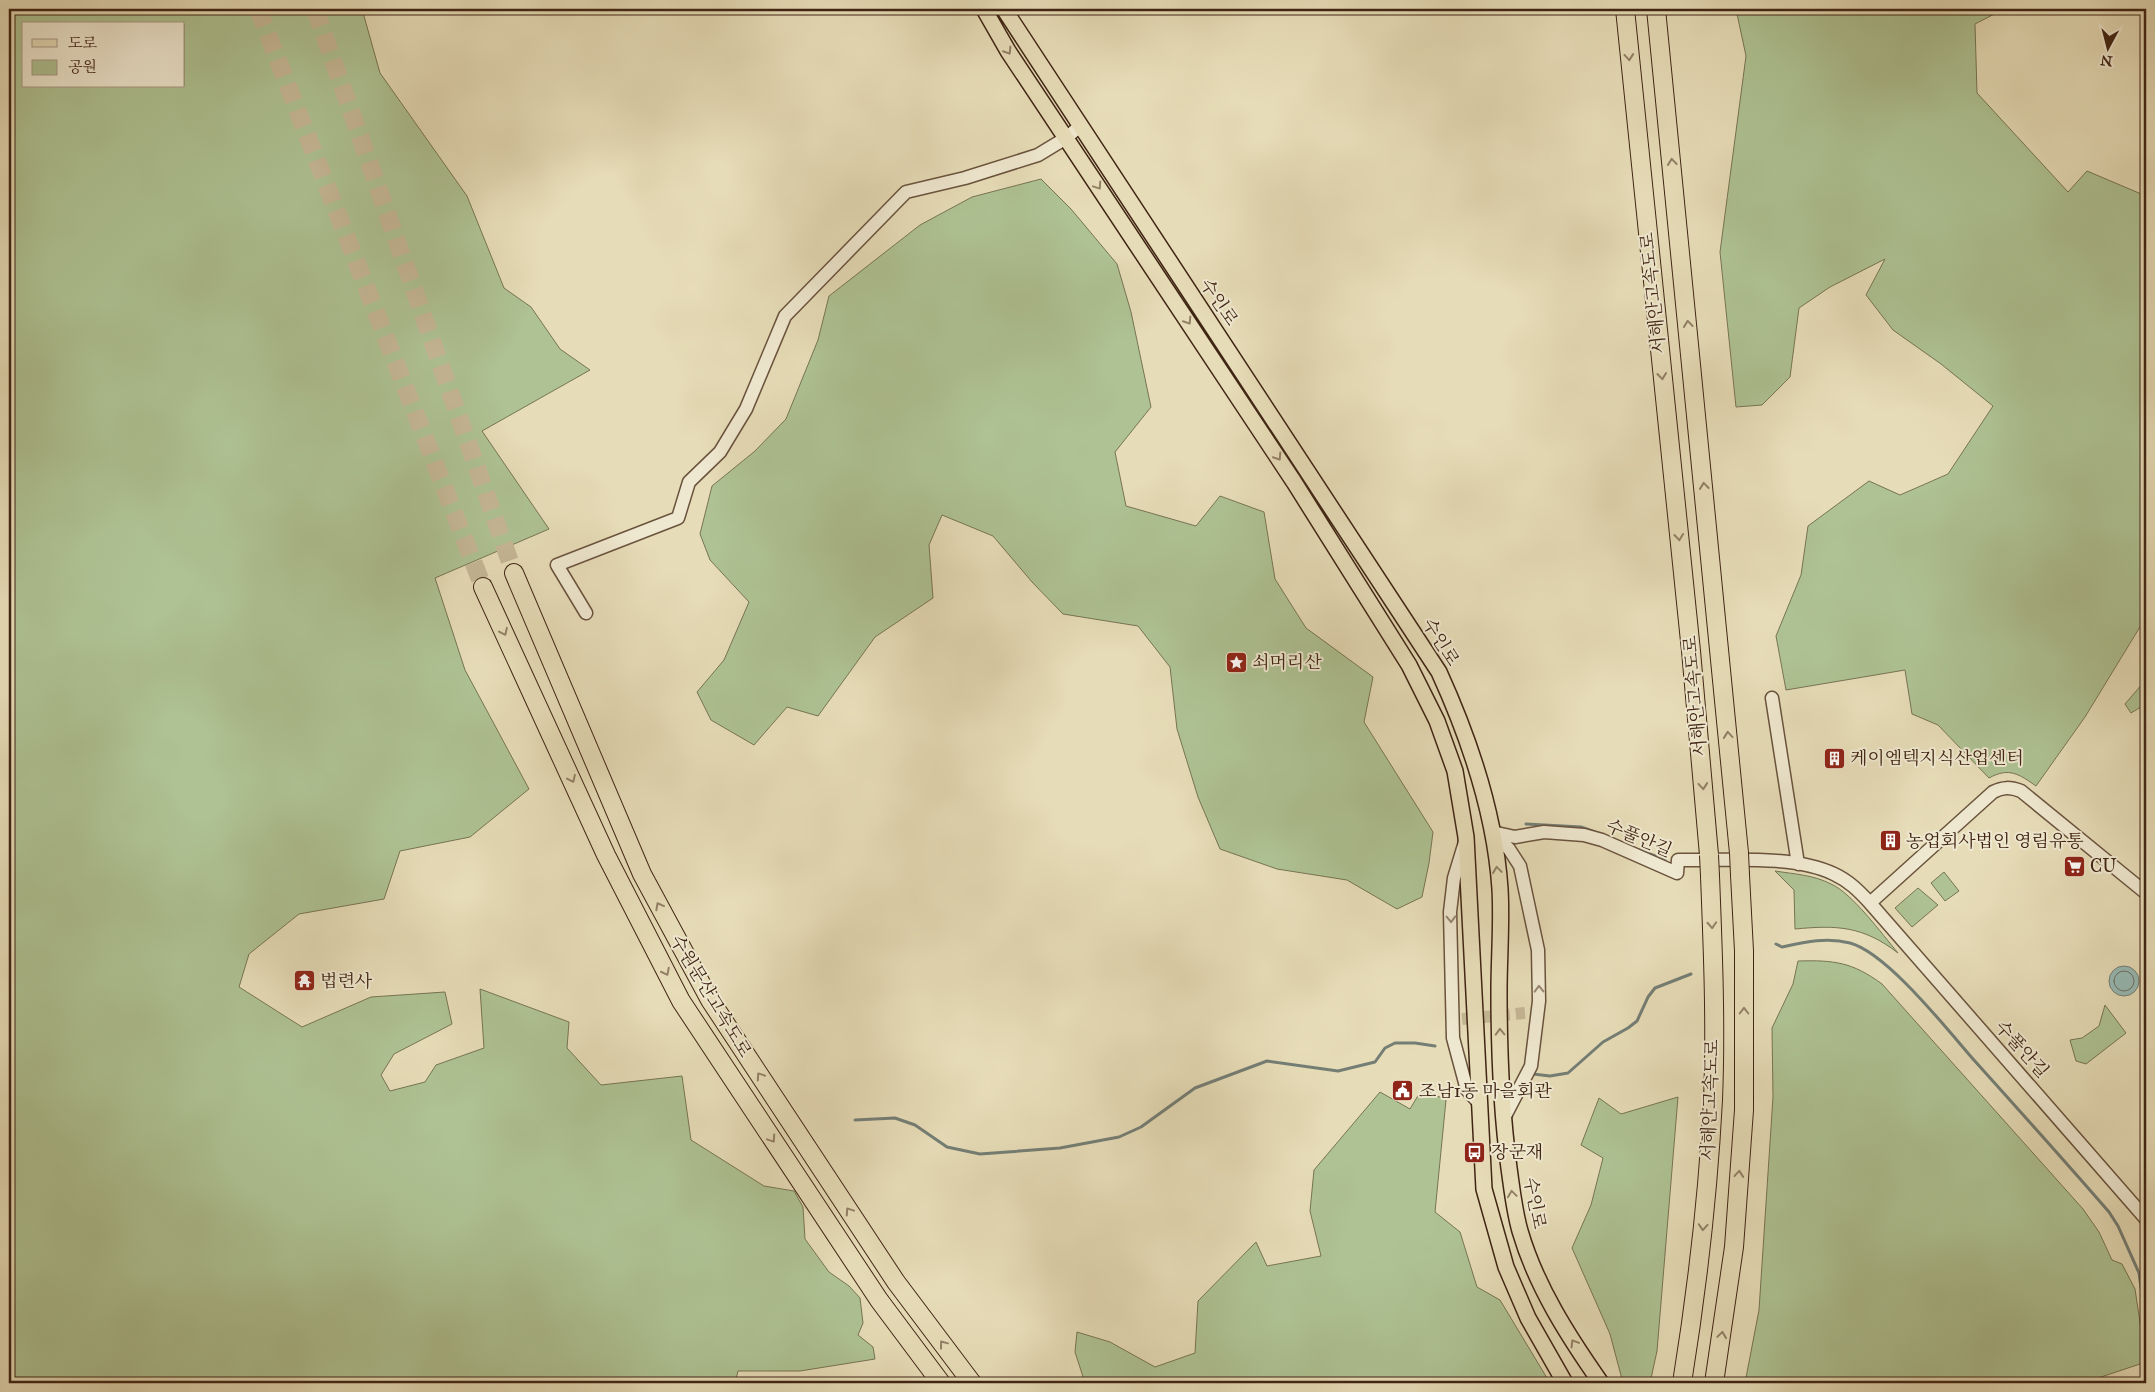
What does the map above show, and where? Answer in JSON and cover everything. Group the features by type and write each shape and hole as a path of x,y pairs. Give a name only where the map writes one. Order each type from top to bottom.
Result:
{"highway":[{"name":"서해안고속도로","path":"1625,9 1691,651 1710,876 1713,951 1713,1100 1703,1237 1682,1383"},
{"name":"서해안고속도로","path":"1656,9 1739,853 1744,951 1744,1110 1734,1247 1714,1383"},
{"name":"수원문산고속도로","path":"514,573 642,874 710,1000 896,1282 972,1383"},
{"name":"수원문산고속도로","path":"484,587 606,855 681,1001 879,1300 941,1383"}],"main road":[{"name":"수인로","path":"984,9 1008,52 1294,482 1409,665 1437,721 1455,771 1466,837 1484,1189 1506,1267 1528,1318 1565,1383"},
{"name":"수인로","path":"1004,9 1439,672 1461,720 1479,776 1492,832 1500,888 1499,993 1504,1118 1514,1204 1519,1230 1530,1262 1551,1305 1578,1351 1601,1383"}],"street":[{"path":"586,614 557,565 678,518 689,482 720,452 746,409 785,316 906,192 965,178 1038,155 1066,138 1080,126"},
{"path":"1772,698 1798,864"},
{"path":"1870,902 1993,792 2000,788 2012,787 2021,791 2146,893"},
{"path":"1492,832 1509,849 1520,866 1538,950 1531,1014 1531,1066 1504,1118"},
{"name":"수풀안길","path":"1492,832 1515,837 1544,832 1584,835 1602,840 1677,873 1678,860 1775,861 1798,864 1833,873 1852,884 1870,902 2146,1220"},
{"path":"1466,837 1454,878 1450,912 1457,1019 1453,1038 1467,1090 1479,1103"}],"green space":[{"path":"9,9 362,9 380,73 467,196 504,288 531,307 560,349 590,370 482,431 549,529 435,578 465,670 529,789 470,837 400,851 384,899 299,914 249,954 239,987 302,1027 371,997 445,992 452,1024 394,1054 381,1075 390,1091 425,1082 436,1065 484,1048 480,989 569,1022 567,1048 601,1085 682,1076 691,1140 764,1186 794,1191 803,1207 805,1239 829,1272 849,1286 860,1298 863,1323 858,1335 873,1347 875,1359 800,1371 738,1371 735,1383 9,1383"},
{"path":"1736,9 2004,9 1975,24 1977,93 2068,192 2087,171 2146,196 2146,617 2085,717 2036,786 2014,773 2002,773 1989,778 1938,725 1912,714 1905,670 1786,690 1776,636 1801,575 1808,526 1869,481 1900,495 1948,474 1993,406 1941,364 1893,330 1866,295 1885,259 1830,287 1799,308 1790,377 1762,405 1736,407 1720,252 1746,56"},
{"path":"1041,179 1071,209 1117,264 1131,312 1151,407 1115,452 1126,506 1196,526 1220,496 1264,512 1275,579 1306,628 1373,677 1364,722 1433,832 1422,897 1397,909 1347,880 1277,869 1220,849 1198,797 1177,729 1170,667 1138,626 1063,614 1032,582 993,536 942,515 929,545 933,598 875,637 818,716 787,707 754,745 711,720 697,692 724,660 749,602 710,560 700,534 712,486 755,451 786,419 818,340 829,296 920,225 972,197"},
{"path":"2143,683 2146,683 2146,704 2131,713 2125,704"},
{"path":"1775,871 1804,875 1831,884 1839,889 1866,915 1898,953 1873,937 1849,929 1824,927 1795,929 1794,890"},
{"path":"1944,872 1959,891 1945,901 1931,883"},
{"path":"1918,888 1938,905 1912,927 1895,908"},
{"path":"1798,961 1822,961 1842,964 1861,971 1882,984 2083,1209 2099,1232 2112,1260 2122,1264 2135,1289 2146,1362 2083,1383 1745,1383 1759,1310 1773,1097 1772,1028 1793,984"},
{"path":"2105,1005 2126,1033 2086,1064 2076,1061 2070,1040 2082,1038 2099,1026"},
{"path":"1422,1089 1446,1100 1435,1212 1460,1232 1477,1287 1500,1300 1550,1383 1085,1383 1075,1352 1077,1332 1110,1342 1155,1367 1195,1353 1198,1301 1256,1242 1267,1266 1321,1256 1310,1211 1314,1170 1380,1092 1410,1109"},
{"path":"1678,1097 1657,1351 1650,1383 1623,1383 1610,1334 1572,1248 1591,1205 1603,1158 1581,1145 1599,1098 1621,1114"}],"water":[{"path":"2124,966 2135,970 2139,981 2135,992 2124,996 2113,992 2109,981 2113,970"}],"waterway":[{"path":"1526,824 1581,827 1595,832"},
{"path":"1640,850 1665,860"},
{"path":"1776,944 1782,947 1824,940 1850,943 1881,961 1915,993 2109,1212 2118,1226 2139,1273 2146,1324"},
{"path":"1533,1074 1550,1076 1568,1073 1603,1042 1637,1021 1648,997 1655,988 1691,974"},
{"path":"855,1120 895,1118 915,1125 947,1147 980,1154 1060,1148 1119,1137 1141,1127 1195,1088 1267,1061 1338,1071 1375,1062 1385,1048 1395,1043 1435,1046"}],"tunnel":[{"path":"258,9 483,587"},
{"path":"315,9 514,573"},
{"path":"1462,1019 1525,1013"}],"place":[{"name":"쇠머리산","path":"1236,662"},
{"name":"케이엠텍지식산업센터","path":"1834,758"},
{"name":"농업회사법인 영림유통","path":"1890,841"},
{"name":"CU","path":"2074,866"},
{"name":"법련사","path":"304,981"},
{"name":"조남1동 마을회관","path":"1403,1091"},
{"name":"장군재","path":"1475,1152"}]}
